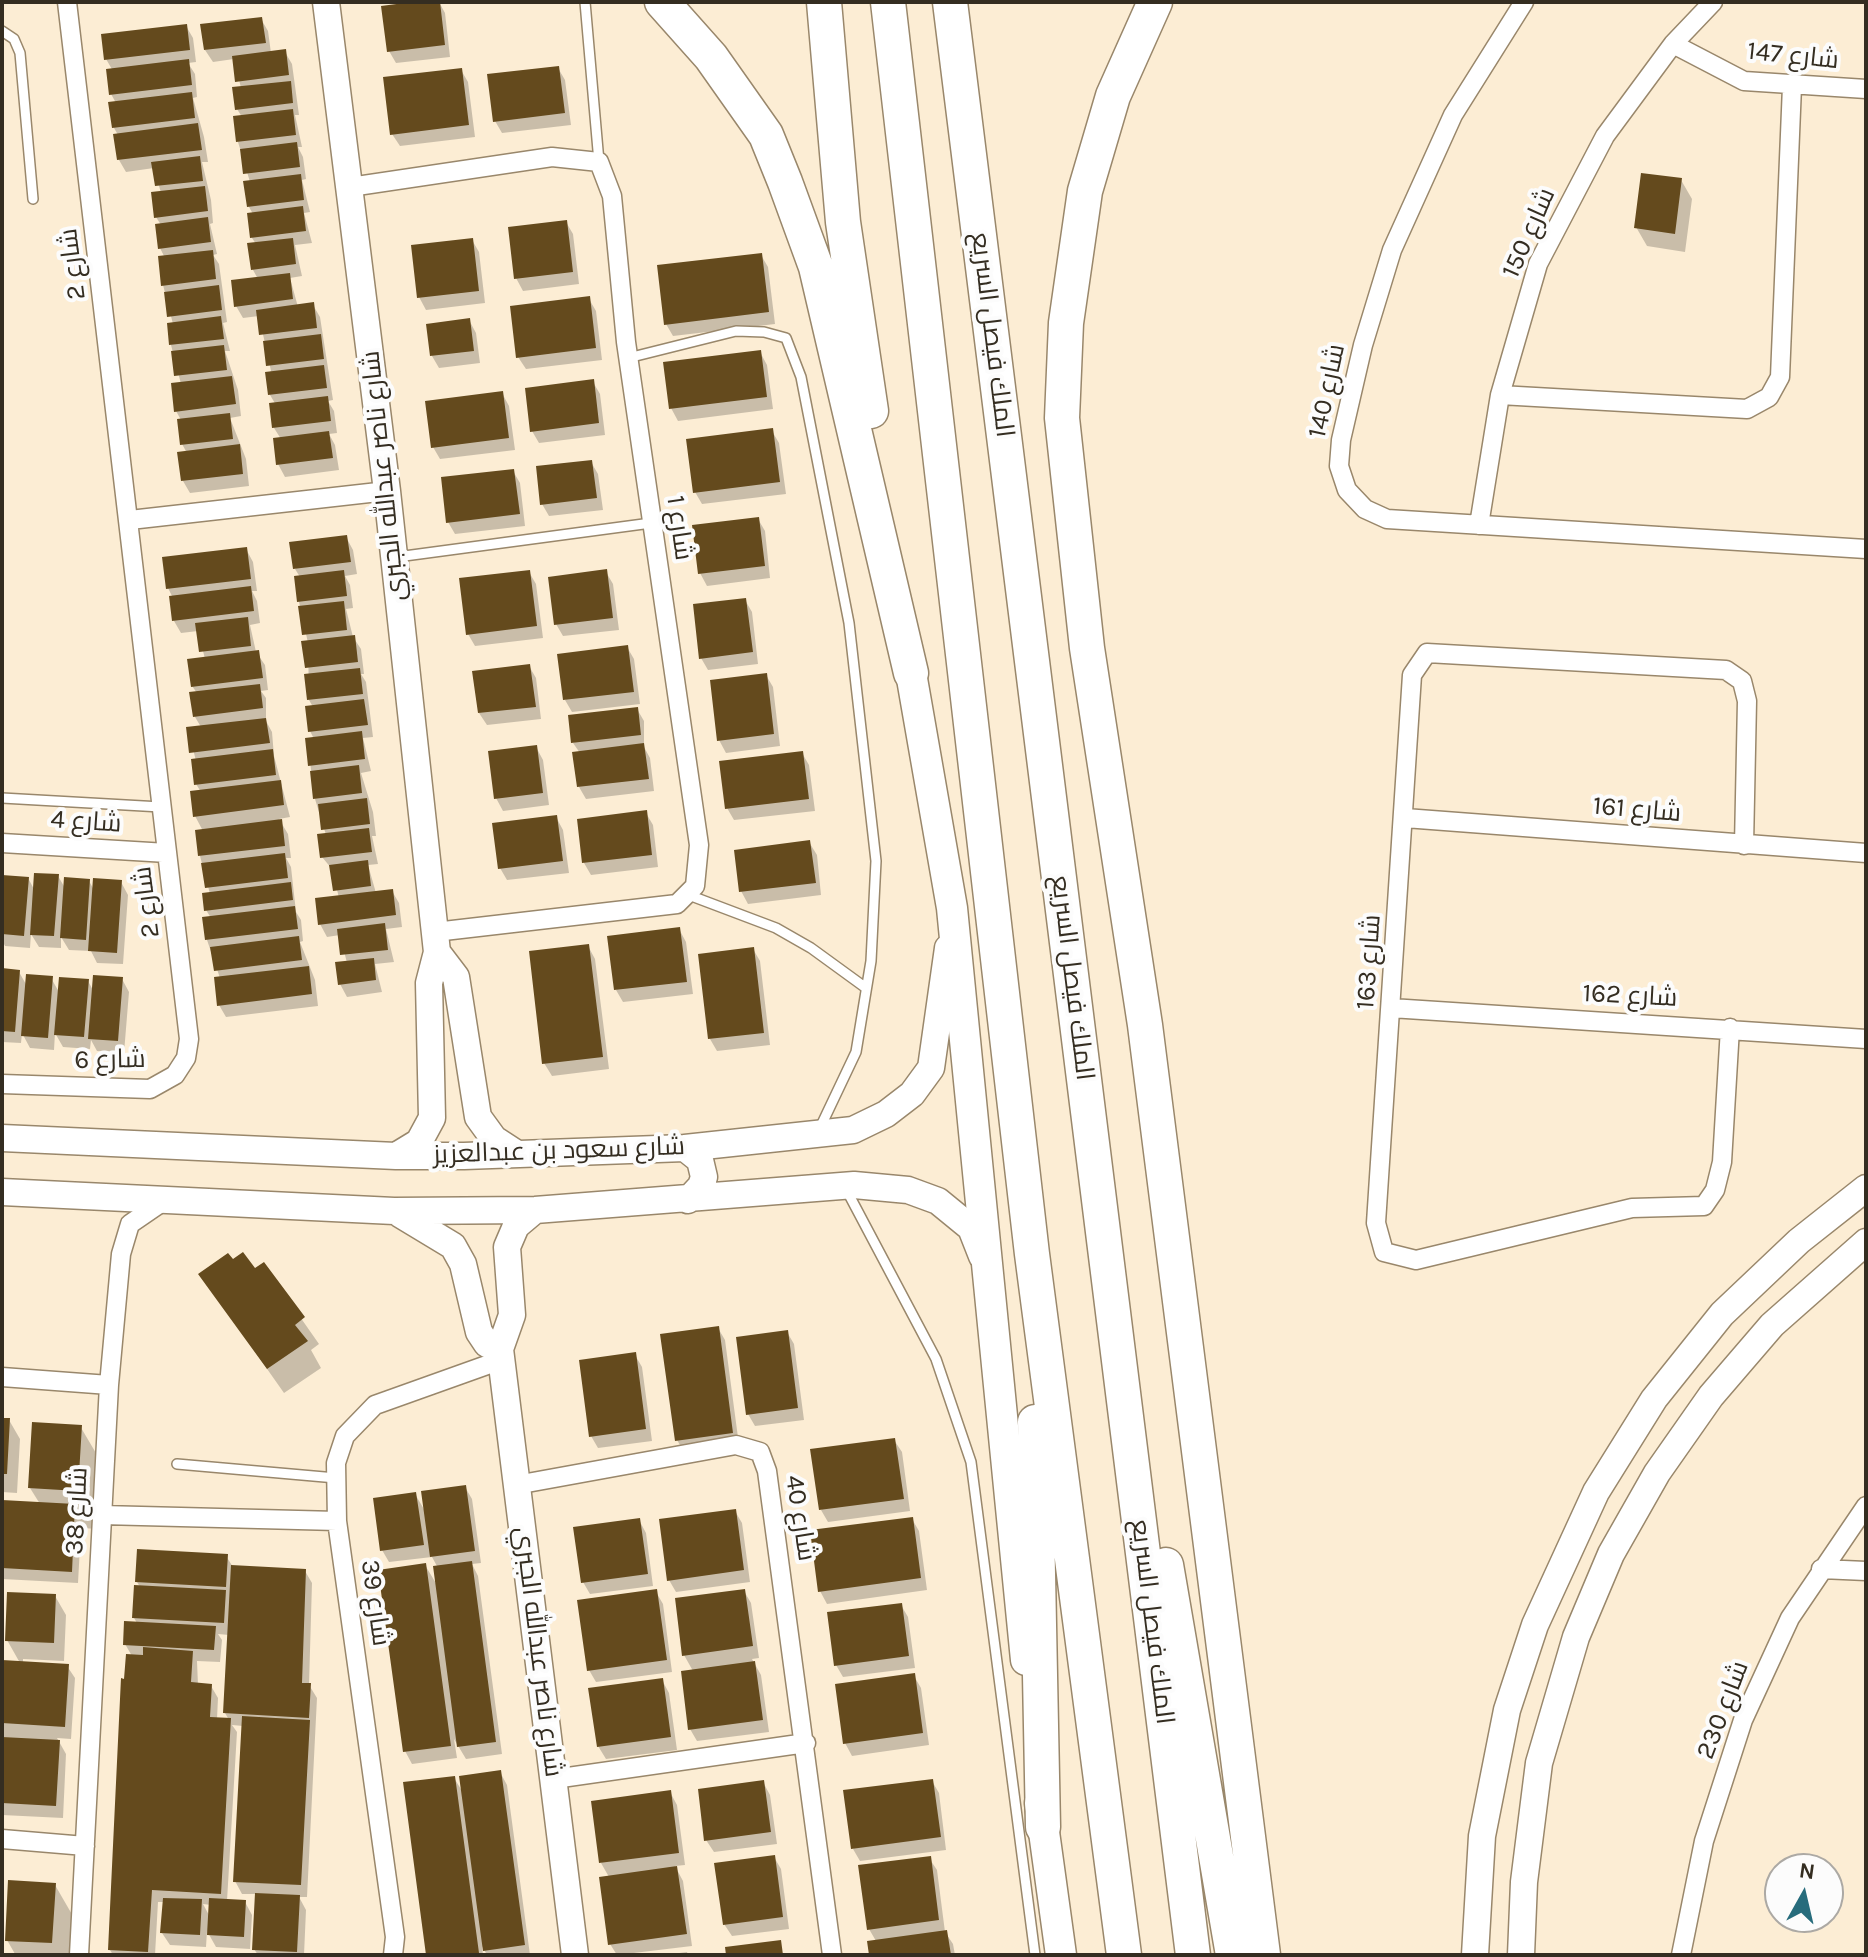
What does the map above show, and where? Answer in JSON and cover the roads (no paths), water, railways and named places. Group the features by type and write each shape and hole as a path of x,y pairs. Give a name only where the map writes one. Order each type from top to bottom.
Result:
{"highway":[{"path":"662,2 711,57 766,135 785,182 816,267 911,673"},
{"path":"824,2 843,222 911,673"},
{"path":"888,2 1032,1254 1124,1955"},
{"name":"الملك فيصل السريع","path":"950,2 1193,1955"},
{"path":"1155,2 1113,96 1085,191 1066,323 1062,418 1087,648 1145,1025 1263,1955"},
{"path":"1032,1254 1043,1827"},
{"path":"1123,1389 1150,1481 1202,1757 1233,1955"}],"main road":[{"path":"911,673 952,908 1043,1827 1061,1955"}],"street":[{"name":"شارع 2","path":"67,2 189,1039"},
{"name":"شارع ناصر عبدالله الجبري","path":"326,2 387,491 436,942 429,983 432,1118 419,1142 396,1156"},
{"name":"شارع 140","path":"1524,2 1453,115 1410,204 1363,345 1339,454 1347,490 1375,515 1479,525 1866,549"},
{"name":"شارع 150","path":"1479,525 1500,395 1538,264 1605,136 1673,44 1713,2"},
{"name":"شارع 147","path":"1673,44 1744,81 1866,89"},
{"path":"1500,395 1747,409 1769,397 1780,377 1792,86"},
{"path":"350,187 552,157 599,162"},
{"name":"شارع 1","path":"599,162 612,196 628,358 699,845 695,886 686,894"},
{"path":"130,520 387,491"},
{"name":"شارع 163","path":"1730,1028 1722,1162 1715,1190 1704,1206 1632,1208 1416,1260 1384,1252 1376,1223 1412,675 1427,653 1726,670 1742,681 1747,701 1744,845"},
{"name":"شارع 161","path":"1405,818 1866,853"},
{"name":"شارع 4","path":"2,843 167,853"},
{"path":"436,942 677,904 686,894"},
{"name":"شارع سعود بن عبدالعزيز","path":"2,1138 396,1156 685,1148 853,1130 886,1114 912,1094 931,1068 952,908"},
{"name":"شارع ناصر عبدالله الجبري","path":"436,942 456,977 478,1117 494,1139 517,1154"},
{"name":"شارع 162","path":"1391,1008 1866,1039"},
{"name":"شارع 6","path":"2,1084 150,1089 175,1075 186,1058 189,1039"},
{"path":"685,1148 700,1160 704,1177 701,1186 688,1200"},
{"name":"شارع سعود بن عبدالعزيز","path":"2,1192 394,1211 535,1210 844,1186 908,1190 938,1201 971,1228 986,1267"},
{"path":"1475,1955 1482,1836 1507,1710 1540,1611 1596,1492 1654,1399 1722,1314 1799,1241 1866,1188"},
{"name":"شارع 38","path":"79,1955 109,1385 124,1237 141,1214 165,1200"},
{"name":"شارع ناصر عبدالله الجبري","path":"535,1210 516,1226 507,1247 512,1315 500,1354 575,1955"},
{"path":"394,1211 423,1225 453,1246 463,1264 479,1332 487,1344 500,1354"},
{"path":"1521,1955 1527,1853 1539,1763 1561,1678 1611,1554 1657,1473 1711,1396 1772,1325 1866,1242"},
{"name":"شارع 39","path":"393,1955 395,1937 337,1521 339,1449 352,1424 363,1413 388,1399 500,1354"},
{"path":"2,1377 109,1385"},
{"name":"شارع 40","path":"516,1485 736,1445 760,1452 767,1471 806,1743 832,1955"},
{"name":"شارع 230","path":"1681,1955 1704,1841 1743,1720 1790,1618 1866,1506"},
{"path":"102,1515 337,1521"},
{"path":"1821,1569 1866,1571"},
{"path":"554,1779 806,1743"},
{"path":"2,1839 85,1846"}],"lane":[{"path":"585,2 599,162"},
{"path":"2,31 14,39 20,53 33,199"},
{"path":"628,358 736,331 764,332 786,338 801,377 849,623 876,861 866,988 856,1052 817,1135"},
{"path":"394,558 651,523"},
{"path":"2,798 161,807"},
{"path":"686,894 776,928 811,948 866,988"},
{"path":"844,1186 862,1214 936,1359 971,1462 1035,1955"},
{"path":"177,1464 336,1478"}]}
